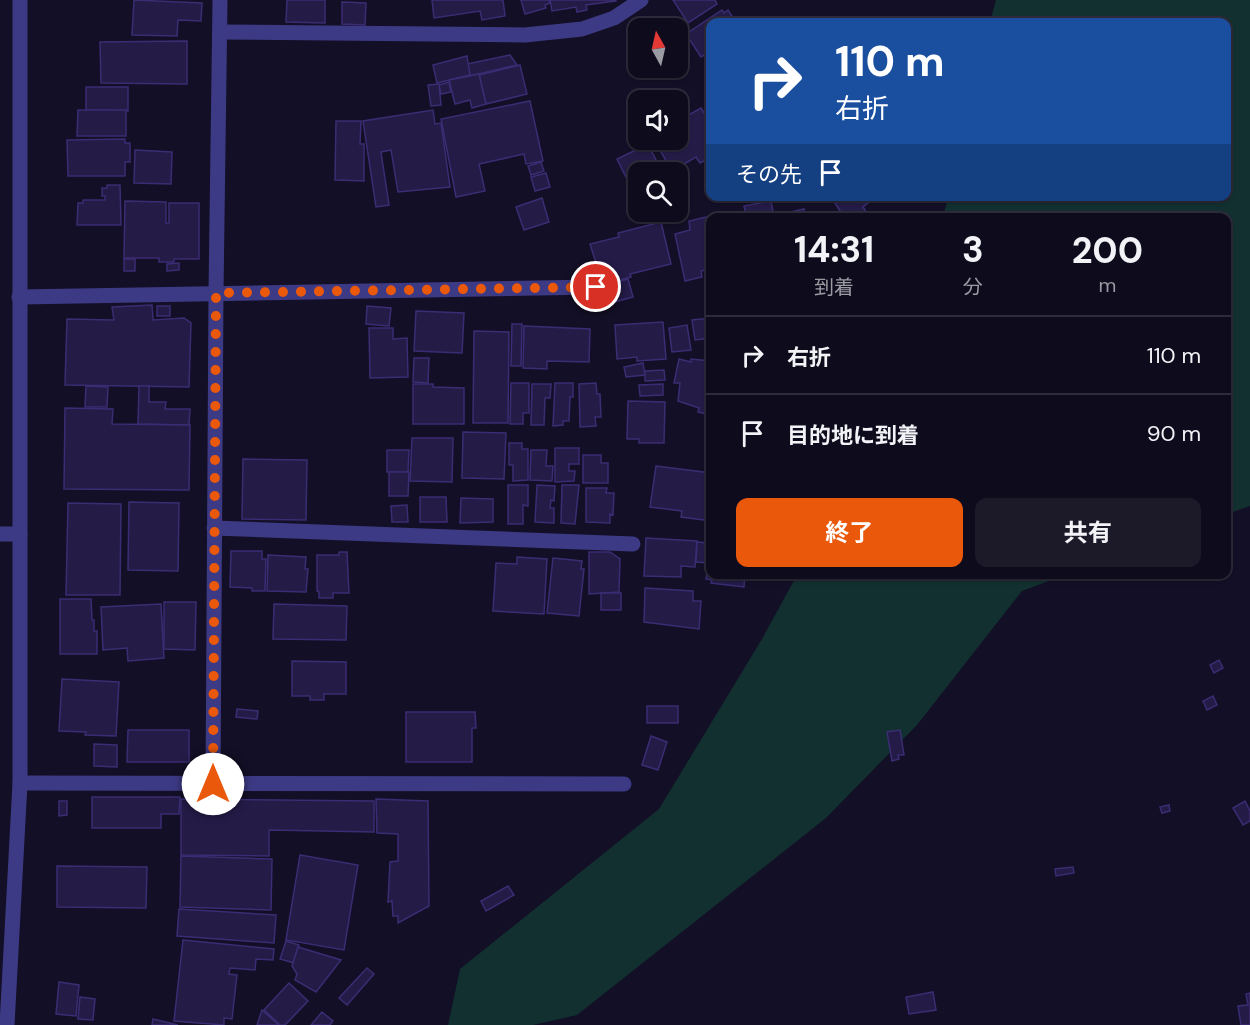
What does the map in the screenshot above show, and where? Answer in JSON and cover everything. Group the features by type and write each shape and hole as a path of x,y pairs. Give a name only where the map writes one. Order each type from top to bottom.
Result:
{"street":[{"path":"7,1025 20,783 20,0"},
{"path":"213,784 220,0"},
{"path":"220,32 525,35 582,28 615,18 641,0"},
{"path":"19,297 596,287"},
{"path":"214,528 633,544"},
{"path":"0,534 20,534"},
{"path":"20,783 624,783"}],"green space":[{"path":"996,0 1250,0 1250,506 1231,513 1231,213 944,213 947,201 1231,201 1231,18 991,18"},
{"path":"795,579 1054,579 1022,591 917,725 826,818 577,1015 533,1025 448,1025 460,969 659,809 762,639"}],"building":[{"path":"134,0 202,3 201,21 178,20 177,36 132,35"},
{"path":"287,0 325,0 325,23 286,22"},
{"path":"432,0 503,0 505,16 482,20 480,11 434,18"},
{"path":"521,0 549,0 550,3 545,5 546,8 525,14"},
{"path":"550,0 616,1 586,5 587,10 577,12 576,7 552,11"},
{"path":"673,0 715,0 717,4 688,23 688,18 685,18"},
{"path":"342,2 366,3 365,25 342,24"},
{"path":"722,10 724,13 728,10 732,16 710,18"},
{"path":"706,21 706,54 701,57 688,37 688,33"},
{"path":"187,41 187,84 101,83 100,42"},
{"path":"510,55 517,65 470,76 467,64"},
{"path":"467,56 470,75 437,83 433,65"},
{"path":"520,65 527,94 486,104 479,75"},
{"path":"479,74 486,104 472,108 470,100 455,104 449,80"},
{"path":"449,82 451,92 441,94 439,85"},
{"path":"439,84 441,105 431,106 428,85"},
{"path":"86,87 128,87 128,111 86,110"},
{"path":"530,101 543,161 526,164 524,154 479,164 485,191 456,197 441,119"},
{"path":"701,108 706,116 706,160 700,163 696,157 687,162 667,162 660,150 688,150 688,115"},
{"path":"78,110 126,110 126,136 77,136"},
{"path":"433,110 435,124 441,123 450,187 398,192 391,150 381,152 389,205 376,207 363,121"},
{"path":"336,121 361,121 360,144 364,144 364,181 335,180"},
{"path":"125,139 125,143 130,143 130,162 125,162 125,176 68,176 67,140"},
{"path":"135,150 172,152 171,184 134,183"},
{"path":"636,150 651,150 657,162 628,162 628,181 617,159"},
{"path":"541,162 544,171 531,175 528,166"},
{"path":"546,173 550,187 535,191 531,177"},
{"path":"107,185 120,185 121,225 77,225 78,203 83,203 83,200 105,200 105,196 102,196 102,188 107,188"},
{"path":"542,198 549,222 524,230 516,207"},
{"path":"125,201 166,202 166,223 169,223 169,203 199,203 199,259 174,259 174,262 159,262 159,258 124,258"},
{"path":"771,201 773,213 746,213 744,206"},
{"path":"833,201 871,201 863,207 867,213 842,213"},
{"path":"804,209 804,213 786,213"},
{"path":"706,217 706,270 701,271 702,277 685,281 675,234 690,230 689,221"},
{"path":"661,222 671,264 630,274 631,277 608,283 603,262 596,263 590,244 619,237 618,233"},
{"path":"124,259 135,259 135,271 124,271"},
{"path":"179,263 179,270 167,271 167,264"},
{"path":"628,279 633,297 611,303 606,285"},
{"path":"152,305 153,320 184,318 191,323 189,387 65,385 67,319 114,320 112,307"},
{"path":"157,306 170,306 170,316 157,316"},
{"path":"367,306 391,308 389,326 366,324"},
{"path":"416,311 464,313 462,353 414,351"},
{"path":"706,319 706,339 695,340 692,320"},
{"path":"663,322 666,359 637,361 637,357 617,359 615,325"},
{"path":"512,324 522,324 521,366 511,366"},
{"path":"687,325 691,350 672,352 669,328"},
{"path":"524,326 590,329 589,362 547,361 547,369 523,368"},
{"path":"369,328 393,328 393,339 407,338 408,377 370,378"},
{"path":"474,331 509,332 508,423 473,423"},
{"path":"414,358 429,358 428,383 413,382"},
{"path":"679,359 691,362 691,359 706,360 706,414 698,412 699,408 678,401 680,383 674,383"},
{"path":"643,363 645,375 626,377 624,367"},
{"path":"664,370 665,380 645,381 645,371"},
{"path":"511,383 529,383 529,413 523,413 523,424 510,424"},
{"path":"555,383 573,383 573,397 570,397 569,421 563,421 563,425 553,426"},
{"path":"596,383 597,394 600,394 601,417 595,417 596,426 580,427 579,384"},
{"path":"413,384 464,388 464,424 413,424"},
{"path":"532,384 551,384 550,398 545,398 544,425 531,425"},
{"path":"663,384 663,395 640,396 639,385"},
{"path":"86,386 108,387 107,407 85,407"},
{"path":"139,386 149,386 149,402 166,402 165,409 190,409 189,425 138,424"},
{"path":"628,401 665,402 664,443 639,443 639,439 627,439"},
{"path":"65,408 113,409 112,424 190,425 189,490 64,489"},
{"path":"463,432 506,433 504,479 462,478"},
{"path":"412,438 453,438 452,482 410,481"},
{"path":"509,443 522,443 522,449 528,449 528,480 513,481 513,465 509,465"},
{"path":"555,448 579,448 579,464 569,464 569,471 575,471 574,481 555,482"},
{"path":"387,450 409,450 408,472 387,472"},
{"path":"531,450 547,450 546,466 553,466 552,481 530,480"},
{"path":"583,455 601,455 601,463 608,463 608,483 583,483"},
{"path":"243,459 307,460 306,520 242,519"},
{"path":"656,466 706,472 706,520 681,517 682,511 650,507"},
{"path":"389,472 409,472 408,496 389,496"},
{"path":"508,485 528,485 528,506 523,505 523,524 508,524"},
{"path":"537,485 555,486 554,501 551,500 550,508 554,508 554,523 535,522"},
{"path":"562,485 579,485 575,524 561,523"},
{"path":"586,488 607,488 606,493 614,493 613,515 610,514 610,523 586,522"},
{"path":"420,497 446,497 447,522 420,522"},
{"path":"461,498 493,499 493,522 460,523"},
{"path":"129,502 179,503 178,571 128,570"},
{"path":"68,503 121,504 120,595 66,595"},
{"path":"407,505 408,522 392,522 391,506"},
{"path":"646,538 697,541 695,567 681,566 681,577 644,576"},
{"path":"697,542 706,543 706,563 696,562"},
{"path":"231,551 262,551 262,559 266,559 265,591 230,587"},
{"path":"339,552 347,552 349,593 333,593 333,598 319,598 317,555 339,555"},
{"path":"589,552 610,552 620,559 619,592 589,594"},
{"path":"268,555 306,557 305,569 308,569 306,592 267,591"},
{"path":"517,557 547,559 544,614 493,611 496,563 517,564"},
{"path":"553,558 582,561 581,569 584,569 579,616 547,613"},
{"path":"706,579 745,579 744,587 711,583 712,580"},
{"path":"645,588 693,591 693,601 701,601 699,629 644,622"},
{"path":"601,593 621,593 621,610 601,610"},
{"path":"60,599 91,599 94,631 97,631 97,654 60,654"},
{"path":"164,602 196,602 195,650 164,649"},
{"path":"161,604 164,658 128,661 127,648 103,650 101,607"},
{"path":"274,604 347,606 346,640 273,639"},
{"path":"1219,660 1223,668 1214,673 1210,665"},
{"path":"292,661 346,662 346,694 324,694 324,700 310,700 310,696 292,696"},
{"path":"62,679 119,682 116,736 59,731"},
{"path":"1213,696 1217,705 1207,710 1203,701"},
{"path":"647,706 678,706 678,723 647,723"},
{"path":"237,709 258,711 257,719 236,717"},
{"path":"406,712 475,712 476,728 472,728 472,762 406,762"},
{"path":"128,730 189,730 189,762 127,762"},
{"path":"900,730 904,755 898,755 899,759 892,761 887,732"},
{"path":"651,736 667,742 658,770 642,765"},
{"path":"94,744 117,745 117,767 94,766"},
{"path":"92,797 180,797 179,814 161,814 161,828 92,828"},
{"path":"181,799 374,801 374,832 269,830 269,856 181,855"},
{"path":"376,799 428,801 429,906 398,923 398,916 393,916 392,901 388,902 390,862 398,861 398,834 377,833"},
{"path":"59,801 67,801 67,815 59,816"},
{"path":"1245,801 1250,811 1250,821 1243,825 1233,808"},
{"path":"1169,805 1170,811 1162,813 1160,807"},
{"path":"300,855 358,865 344,950 286,940"},
{"path":"181,856 272,859 271,910 180,907"},
{"path":"57,866 147,867 146,908 57,907"},
{"path":"1073,867 1074,873 1056,876 1055,869"},
{"path":"508,886 514,895 486,911 481,901"},
{"path":"179,909 276,915 274,943 177,936"},
{"path":"183,940 274,949 273,960 256,959 255,970 230,968 229,974 237,975 232,1019 224,1018 224,1025 174,1021"},
{"path":"286,941 299,945 294,963 280,959"},
{"path":"298,947 341,960 316,992 295,980 297,974 292,966"},
{"path":"367,968 374,974 347,1005 339,998"},
{"path":"59,982 79,985 76,1016 56,1014"},
{"path":"289,983 308,1001 285,1025 280,1025 264,1010"},
{"path":"933,992 936,1010 909,1014 906,997"},
{"path":"1250,993 1250,1025 1241,1025 1238,1006 1248,1005 1246,994"},
{"path":"80,997 95,999 93,1020 78,1019"},
{"path":"262,1010 279,1025 257,1025"},
{"path":"322,1012 333,1021 330,1025 311,1025"},
{"path":"153,1019 178,1025 152,1025"}],"route":[{"path":"213,784 216,293 596,287"}]}
